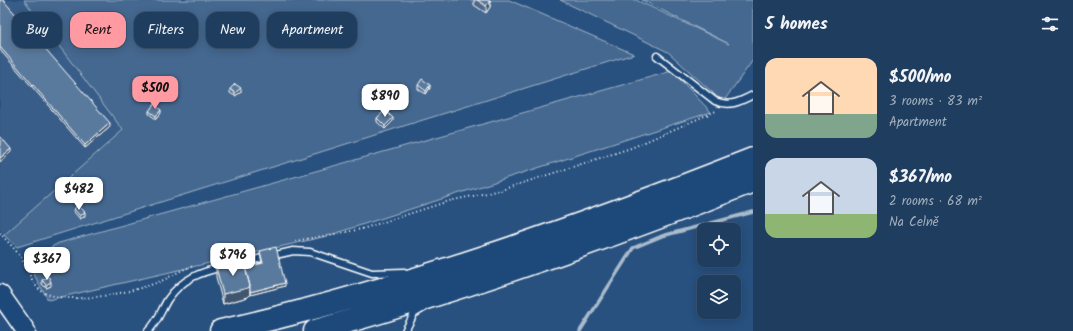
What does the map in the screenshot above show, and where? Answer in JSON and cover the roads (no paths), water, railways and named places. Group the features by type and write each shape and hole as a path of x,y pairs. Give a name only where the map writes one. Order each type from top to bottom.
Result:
{"highway":[{"path":"221,331 361,294 455,266 572,227 753,159"},
{"path":"315,331 466,285 677,211 753,181"}],"street":[{"path":"0,294 26,331"}],"lane":[{"path":"657,56 715,101 723,104 733,104 753,95"},
{"path":"148,331 158,319 168,299 181,284 190,277 204,271 293,251 310,252 372,273 412,271"},
{"path":"419,270 455,266"},
{"path":"405,331 414,314 466,285"}],"waterway":[{"path":"580,331 633,248 662,236 753,212"}]}
